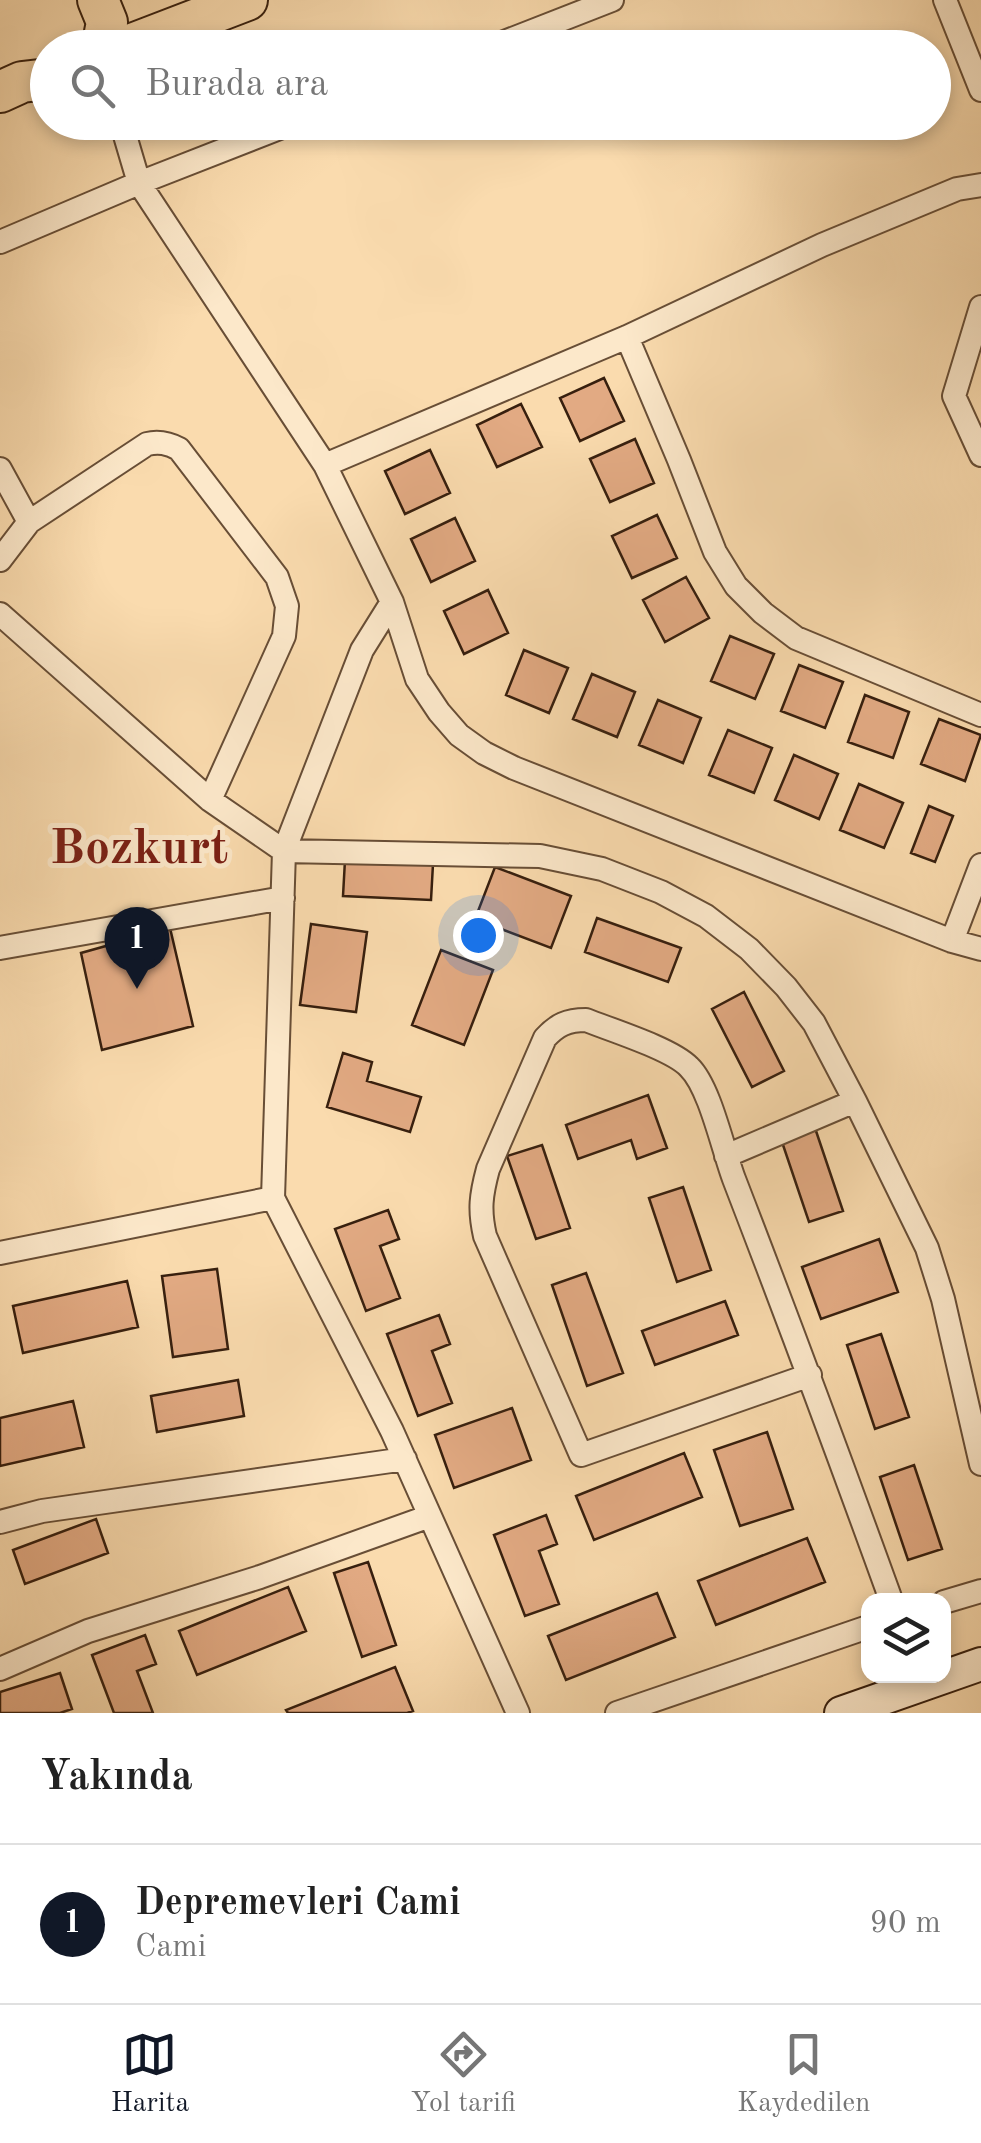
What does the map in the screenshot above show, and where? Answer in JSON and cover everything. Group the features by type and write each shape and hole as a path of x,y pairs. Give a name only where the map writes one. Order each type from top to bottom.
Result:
{"highway":[{"path":"98,0 107,22 105,30"},
{"path":"169,30 247,0"}],"main road":[{"path":"951,1672 981,1664"},
{"path":"841,1713 912,1683"}],"street":[{"path":"535,30 612,0"},
{"path":"945,0 981,90"},
{"path":"126,140 139,182 325,465 392,602 418,678 438,712 459,734 484,753 514,768 952,941 981,949"},
{"path":"0,242 248,140"},
{"path":"325,465 627,337 822,245 956,189 981,185"},
{"path":"981,307 954,396 981,456"},
{"path":"627,337 715,552 736,586 762,614 796,638 981,716"},
{"path":"0,560 28,522 146,444 168,443 179,449 277,577 287,606 284,636 210,800"},
{"path":"0,469 28,522"},
{"path":"392,602 362,650 284,851 274,1198 406,1460 518,1713"},
{"path":"0,614 210,800 284,851 540,856 602,869 662,892 706,916 749,949 786,986 814,1023 927,1248 943,1299 981,1464"},
{"path":"952,941 981,866"},
{"path":"0,948 283,898"},
{"path":"810,1376 581,1455 485,1236 480,1212 488,1169 545,1038 556,1027 572,1020 586,1020 678,1057 692,1068 705,1092 726,1156 810,1376 888,1593"},
{"path":"726,1156 855,1101"},
{"path":"0,1253 274,1198"},
{"path":"0,1522 42,1512 406,1460"},
{"path":"0,1668 88,1631 430,1516"},
{"path":"951,1600 981,1591"},
{"path":"616,1713 861,1629"}],"building":[{"path":"604,378 624,421 580,441 560,398"},
{"path":"521,404 542,447 497,467 477,425"},
{"path":"635,439 654,483 610,502 590,459"},
{"path":"430,450 450,493 405,514 385,471"},
{"path":"657,515 677,558 632,578 612,536"},
{"path":"455,518 475,561 431,582 411,539"},
{"path":"686,577 709,618 665,642 643,600"},
{"path":"488,590 508,633 464,654 444,611"},
{"path":"730,636 774,654 755,699 711,681"},
{"path":"524,650 568,668 549,713 506,695"},
{"path":"799,665 843,682 825,728 781,711"},
{"path":"592,674 635,692 617,737 573,719"},
{"path":"865,695 909,712 893,758 848,742"},
{"path":"658,700 701,718 683,763 639,745"},
{"path":"939,719 981,735 965,781 921,764"},
{"path":"728,730 772,748 754,793 709,775"},
{"path":"794,755 838,774 819,819 775,800"},
{"path":"859,784 903,803 884,848 840,830"},
{"path":"929,806 953,816 935,862 911,853"},
{"path":"345,860 433,864 431,900 343,896"},
{"path":"495,867 571,896 551,948 475,919"},
{"path":"597,918 681,948 668,982 585,952"},
{"path":"311,924 367,932 356,1012 300,1005"},
{"path":"170,928 193,1026 102,1050 81,953"},
{"path":"441,950 493,970 464,1045 412,1025"},
{"path":"744,992 784,1071 752,1087 712,1009"},
{"path":"343,1053 372,1062 367,1081 421,1097 410,1132 327,1107"},
{"path":"648,1095 667,1148 637,1159 631,1140 578,1159 566,1125"},
{"path":"815,1128 843,1211 809,1222 781,1139"},
{"path":"542,1145 570,1228 536,1239 507,1156"},
{"path":"683,1187 711,1270 677,1282 649,1198"},
{"path":"388,1210 399,1239 380,1246 400,1298 366,1311 335,1229"},
{"path":"879,1239 898,1292 821,1319 802,1267"},
{"path":"217,1269 228,1349 173,1357 162,1276"},
{"path":"586,1273 623,1373 587,1386 552,1285"},
{"path":"127,1281 138,1327 23,1353 13,1306"},
{"path":"725,1301 738,1335 655,1365 642,1331"},
{"path":"439,1315 450,1344 432,1351 452,1403 418,1416 387,1334"},
{"path":"881,1334 909,1417 875,1429 847,1345"},
{"path":"238,1380 244,1416 157,1432 151,1396"},
{"path":"73,1401 84,1447 0,1466 0,1418"},
{"path":"512,1408 531,1460 454,1488 435,1435"},
{"path":"767,1432 793,1509 740,1526 714,1450"},
{"path":"684,1453 702,1497 594,1540 576,1496"},
{"path":"914,1465 942,1549 908,1560 880,1477"},
{"path":"546,1515 557,1544 539,1551 559,1604 525,1616 494,1535"},
{"path":"96,1519 108,1553 25,1584 13,1550"},
{"path":"807,1538 825,1582 716,1625 698,1581"},
{"path":"368,1562 396,1645 362,1657 334,1573"},
{"path":"288,1587 306,1631 197,1675 179,1631"},
{"path":"657,1593 675,1637 566,1680 548,1636"},
{"path":"145,1635 156,1664 137,1671 153,1713 114,1713 92,1655"},
{"path":"395,1667 413,1711 286,1710"},
{"path":"60,1673 72,1709 60,1713 0,1713 0,1692"}],"place":[{"name":"Depremevleri Cami","path":"137,989"}],"district":[{"name":"Bozkurt","path":"139,850"}]}
